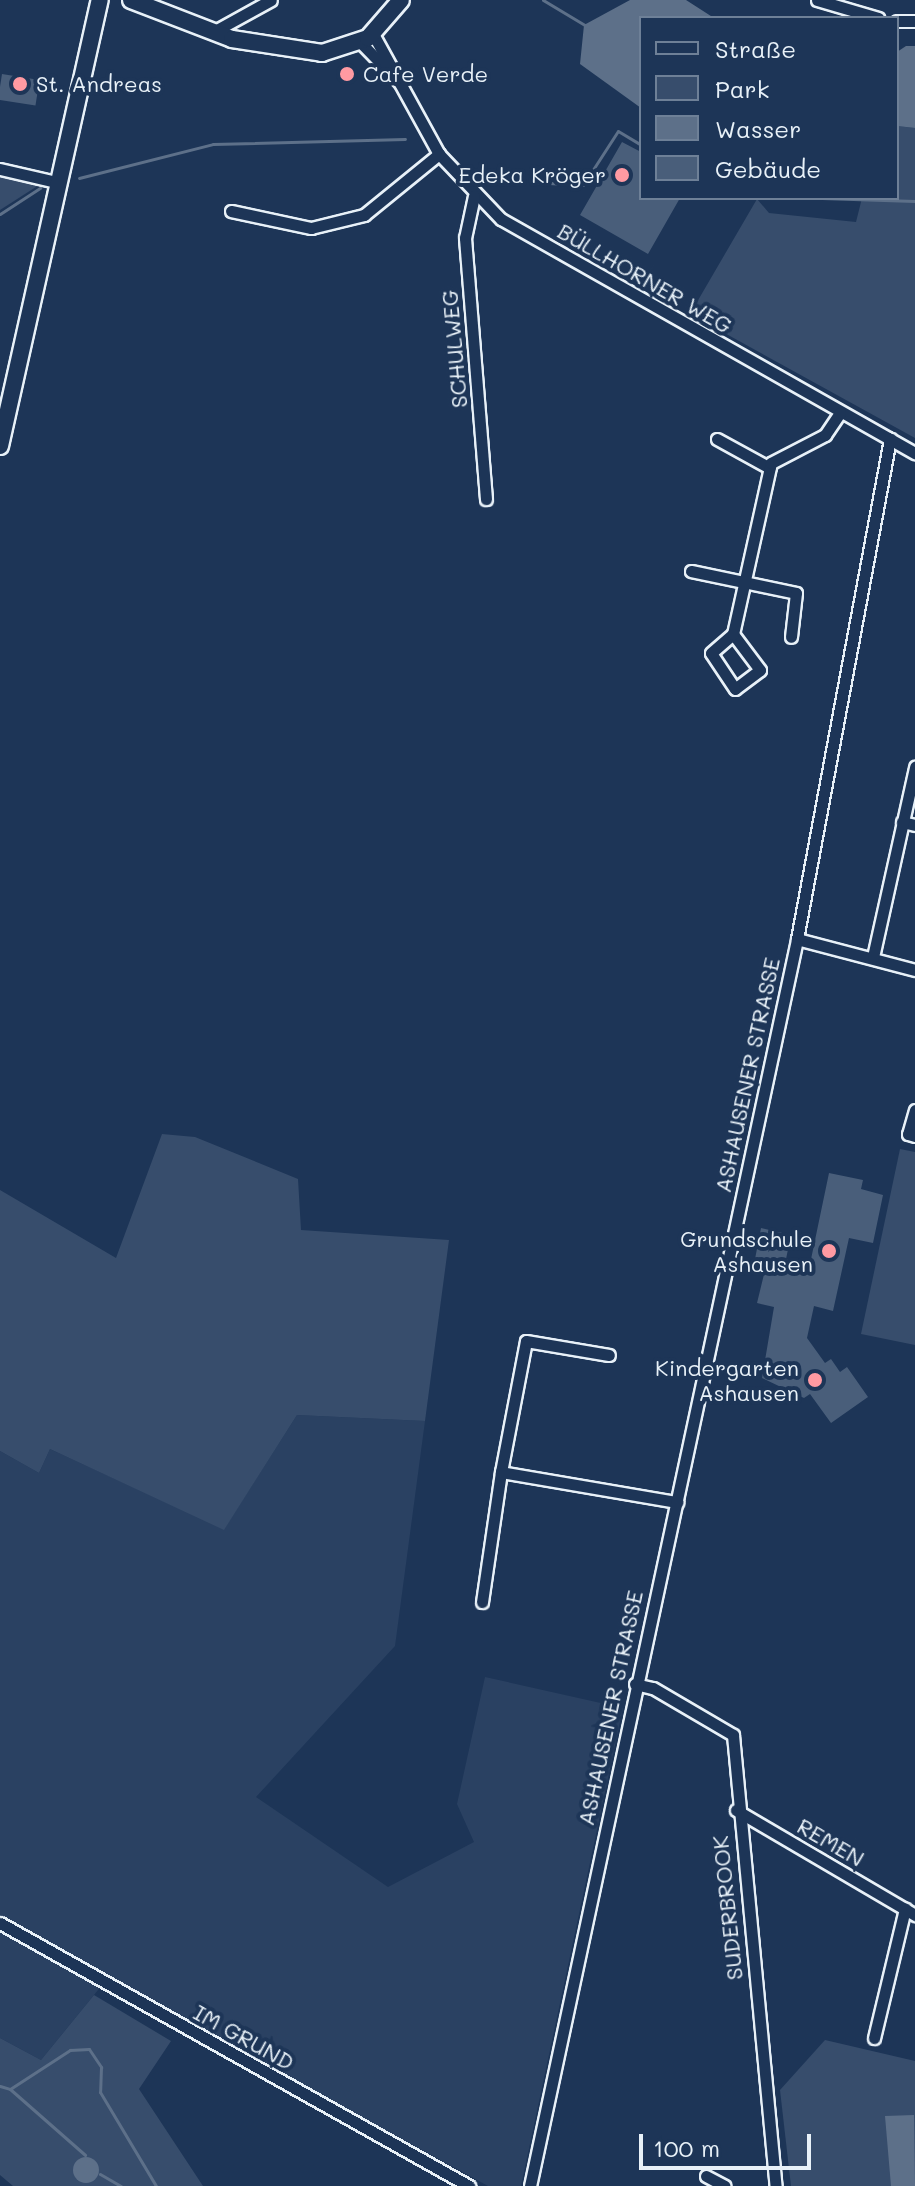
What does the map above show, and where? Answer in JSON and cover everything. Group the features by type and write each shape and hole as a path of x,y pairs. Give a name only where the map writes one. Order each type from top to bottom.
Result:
{"street":[{"path":"0,446 56,182 100,0"},
{"path":"131,0 213,32 310,53 367,38 401,0"},
{"path":"213,32 271,0"},
{"path":"817,0 871,16"},
{"name":"BÜLLHORNER WEG","path":"367,38 403,86 439,154 474,196 501,219 915,453"},
{"path":"231,211 311,228 364,215 439,154"},
{"path":"0,169 56,182"},
{"name":"SCHULWEG","path":"474,196 465,238 486,499"},
{"path":"733,634 760,670 735,689 711,653 733,634 770,468 825,435 840,413"},
{"path":"717,439 770,468"},
{"name":"ASHAUSENER STRASSE","path":"530,2186 635,1684 797,939 890,439"},
{"path":"691,571 796,593 791,637"},
{"path":"873,957 915,767"},
{"path":"902,822 915,825"},
{"path":"797,939 915,970"},
{"path":"915,1110 908,1134 915,1136"},
{"path":"482,1602 501,1472 526,1341 609,1355"},
{"path":"501,1472 677,1502"},
{"name":"SUDERBROOK","path":"635,1684 733,1735 736,1810 776,2186"},
{"name":"REMEN","path":"736,1810 910,1912 874,2038"},
{"name":"IM GRUND","path":"0,1923 469,2186"}],"shaded area":[{"path":"297,1415 425,1421 395,1646 256,1797 388,1887 474,1842 457,1804 485,1677 623,1708 521,2186 488,2186 107,1979 41,2060 0,2038 0,1451 39,1473 50,1449 224,1529"}],"green space":[{"path":"899,126 915,128 915,438 690,314 756,200 769,213 856,222 862,200 899,200"},
{"path":"0,175 39,185 0,210"},
{"path":"162,1134 195,1137 298,1179 301,1230 449,1240 425,1421 297,1415 224,1530 50,1449 39,1473 0,1451 0,1190 116,1258"},
{"path":"900,1149 915,1152 915,1345 861,1334"},
{"path":"94,1995 171,2041 139,2089 203,2186 13,2186 0,2175 0,2038 41,2060"},
{"path":"825,2040 915,2061 915,2186 791,2186 780,2090"}],"water":[{"path":"630,0 686,0 711,16 639,16 639,107 580,64 584,25"},
{"path":"906,46 915,46 915,128 899,126 899,51"},
{"path":"914,2115 915,2186 891,2186 885,2116"},
{"path":"86,2157 95,2161 99,2170 95,2179 86,2183 77,2179 73,2170 77,2161"}],"building":[{"name":"St. Andreas","path":"2,74 40,80 35,106 0,100"},
{"name":"Edeka Kröger","path":"622,142 639,151 639,200 679,200 648,254 580,215"},
{"name":"Grundschule Ashausen","path":"829,1173 863,1180 861,1189 883,1195 873,1243 849,1238 833,1311 814,1306 807,1338 825,1363 831,1359 840,1372 847,1367 868,1397 831,1423 810,1394 804,1398 762,1378 774,1307 757,1303 767,1262 755,1259 761,1228 791,1235 786,1259 810,1264"}],"waterway":[{"path":"543,0 588,27"},
{"path":"532,182 583,185 618,131 639,144"},
{"path":"79,178 213,144 405,139"},
{"path":"0,214 40,188"},
{"path":"884,200 915,201"},
{"path":"0,2086 10,2089 70,2050 89,2049 101,2067 100,2092 156,2186"},
{"path":"10,2089 85,2155"},
{"path":"100,2174 121,2186"}],"place":[{"name":"Cafe Verde","path":"347,74"},
{"name":"St. Andreas","path":"20,84"},
{"name":"Edeka Kröger","path":"622,175"},
{"name":"Grundschule Ashausen","path":"829,1251"},
{"name":"Kindergarten Ashausen","path":"815,1380"}]}
